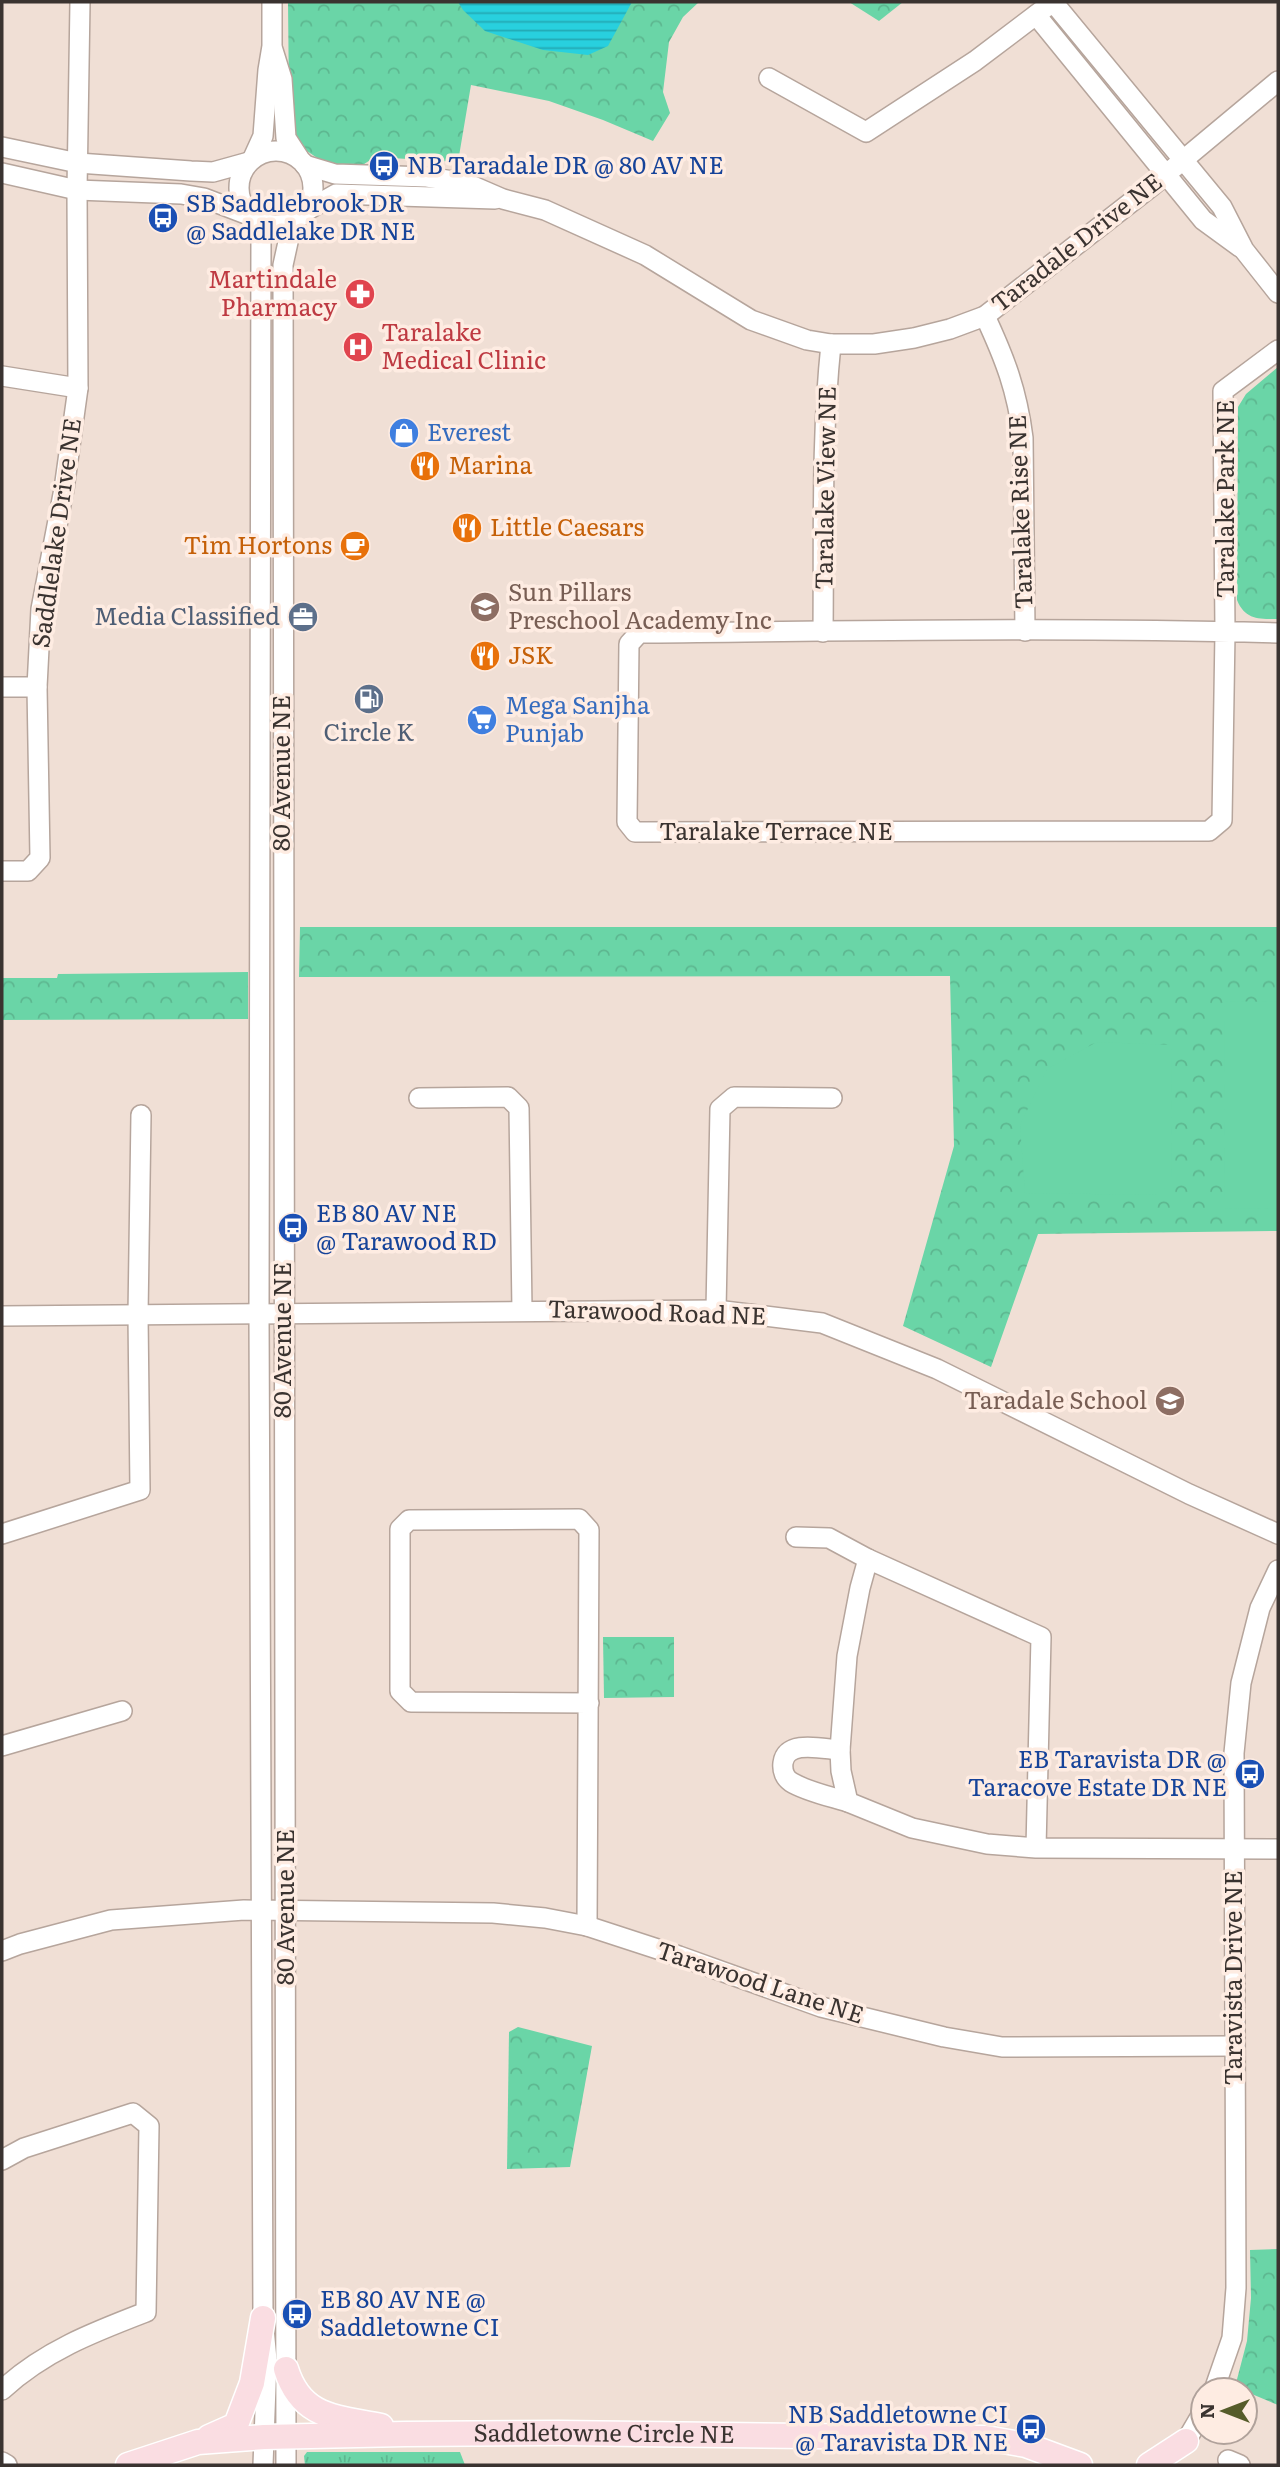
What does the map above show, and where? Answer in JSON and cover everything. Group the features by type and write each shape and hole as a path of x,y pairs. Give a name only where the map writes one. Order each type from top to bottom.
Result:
{"main road":[{"path":"198,2442 236,2425 252,2384 263,2318"},
{"path":"285,2369 296,2393 308,2406 338,2418 381,2426 405,2434"},
{"name":"Saddletowne Circle NE","path":"128,2465 198,2442 405,2434 739,2434 986,2438 1026,2445 1080,2465"},
{"path":"1149,2465 1186,2441"},
{"path":"1176,2465 1186,2441"}],"street":[{"name":"Saddlelake Drive NE","path":"2,871 28,871 40,859 37,687 41,609 64,489 78,388 80,2"},
{"path":"254,218 245,209 239,183 262,136 272,46 272,2"},
{"path":"769,78 866,132 975,61 1054,2 1222,207 1244,250 1278,292"},
{"path":"1036,15 1203,220 1244,250"},
{"path":"2,173 77,190 181,194 204,198 262,223 278,226 302,215 312,200 313,182 286,138 282,79 272,46"},
{"name":"Taradale Drive NE","path":"302,162 335,174 427,177 466,183 503,199 545,210 645,255 751,320 807,340 831,344 874,344 950,329 985,316 1278,81"},
{"path":"2,147 78,163 213,172 251,160 269,151 282,151 302,162"},
{"name":"Taradale Drive NE","path":"302,215 335,194 503,199"},
{"name":"80 Avenue NE","path":"263,2465 275,2437 285,2369 282,265 290,233 302,215"},
{"name":"80 Avenue NE","path":"254,218 261,235 259,1314 263,2318 275,2437 286,2465"},
{"name":"Taralake Rise NE","path":"985,316 1007,364 1023,438 1025,631"},
{"name":"Taralake View NE","path":"823,632 826,395 831,344"},
{"name":"Taralake Park NE","path":"1225,632 1223,391 1278,350"},
{"path":"2,376 78,388"},
{"name":"Taralake Terrace NE","path":"1225,632 1222,820 1209,831 635,832 627,822 629,644 639,633 1025,631 1225,632 1278,633"},
{"path":"2,687 37,687"},
{"path":"419,1098 508,1097 519,1108 522,1310"},
{"path":"716,1310 720,1110 734,1097 832,1098"},
{"path":"2,1534 140,1490 138,1315 141,1115"},
{"name":"Tarawood Road NE","path":"2,1316 716,1310 822,1323 937,1369 1189,1494 1278,1534"},
{"path":"587,1926 589,1703 589,1530 579,1518 409,1520 400,1529 400,1691 411,1702 589,1703"},
{"path":"796,1537 829,1538 869,1559 1041,1637 1036,1848"},
{"path":"848,1802 841,1771 840,1750 847,1656 860,1588 869,1559"},
{"name":"Taravista Drive NE","path":"1219,2376 1232,2338 1235,2301 1234,1753 1241,1684 1260,1608 1278,1570"},
{"path":"2,1746 122,1712"},
{"path":"840,1750 796,1747 783,1758 785,1776 792,1783 912,1828 987,1844 1036,1848 1278,1849"},
{"name":"Tarawood Lane NE","path":"2,1951 111,1920 261,1910 493,1913 545,1918 587,1926 821,2007 944,2037 1003,2047 1234,2046"},
{"path":"2,2160 24,2148 133,2113 149,2126 146,2312 76,2339 15,2378 2,2390"},
{"path":"1186,2441 1189,2436"},
{"path":"2,2462 7,2465"}],"green space":[{"path":"288,2 699,2 683,17 669,42 663,92 670,113 653,141 549,101 471,85 458,162 375,157 361,166 348,168 323,162 307,151 293,133 289,102"},
{"path":"849,2 903,2 879,21"},
{"path":"1278,367 1278,619 1265,619 1248,615 1237,600 1238,407 1246,394"},
{"path":"300,927 1278,927 1278,1231 1038,1234 991,1367 903,1326 954,1146 950,976 299,977"},
{"path":"248,972 248,1019 2,1020 2,978 57,978 58,974"},
{"path":"1225,1001 1278,1002 1278,1209 1224,1208"},
{"path":"1097,1042 1171,1045 1172,1182 1157,1195 1025,1193 1020,1125 1047,1069"},
{"path":"603,1637 674,1637 674,1697 604,1698"},
{"path":"518,2027 592,2046 570,2167 507,2169 509,2032"},
{"path":"1278,2249 1278,2405 1259,2397 1259,2376 1238,2376 1247,2341 1251,2298 1250,2250"},
{"path":"307,2452 460,2452 465,2465 305,2465 304,2456"}],"water":[{"path":"458,2 632,2 608,46 588,55 543,50 485,31"}],"place":[{"name":"NB Taradale DR @ 80 AV NE","path":"384,166"},
{"name":"SB Saddlebrook DR @ Saddlelake DR NE","path":"163,218"},
{"name":"Martindale Pharmacy","path":"360,294"},
{"name":"Taralake Medical Clinic","path":"358,347"},
{"name":"Everest","path":"404,433"},
{"name":"Marina","path":"425,466"},
{"name":"Little Caesars","path":"467,528"},
{"name":"Tim Hortons","path":"355,546"},
{"name":"Sun Pillars Preschool Academy Inc","path":"485,607"},
{"name":"Media Classified","path":"303,617"},
{"name":"JSK","path":"485,656"},
{"name":"Circle K","path":"369,699"},
{"name":"Mega Sanjha Punjab","path":"482,720"},
{"name":"EB 80 AV NE @ Tarawood RD","path":"293,1228"},
{"name":"Taradale School","path":"1170,1401"},
{"name":"EB Taravista DR @ Taracove Estate DR NE","path":"1250,1774"},
{"name":"EB 80 AV NE @ Saddletowne CI","path":"297,2314"},
{"name":"NB Saddletowne CI @ Taravista DR NE","path":"1031,2429"}]}
